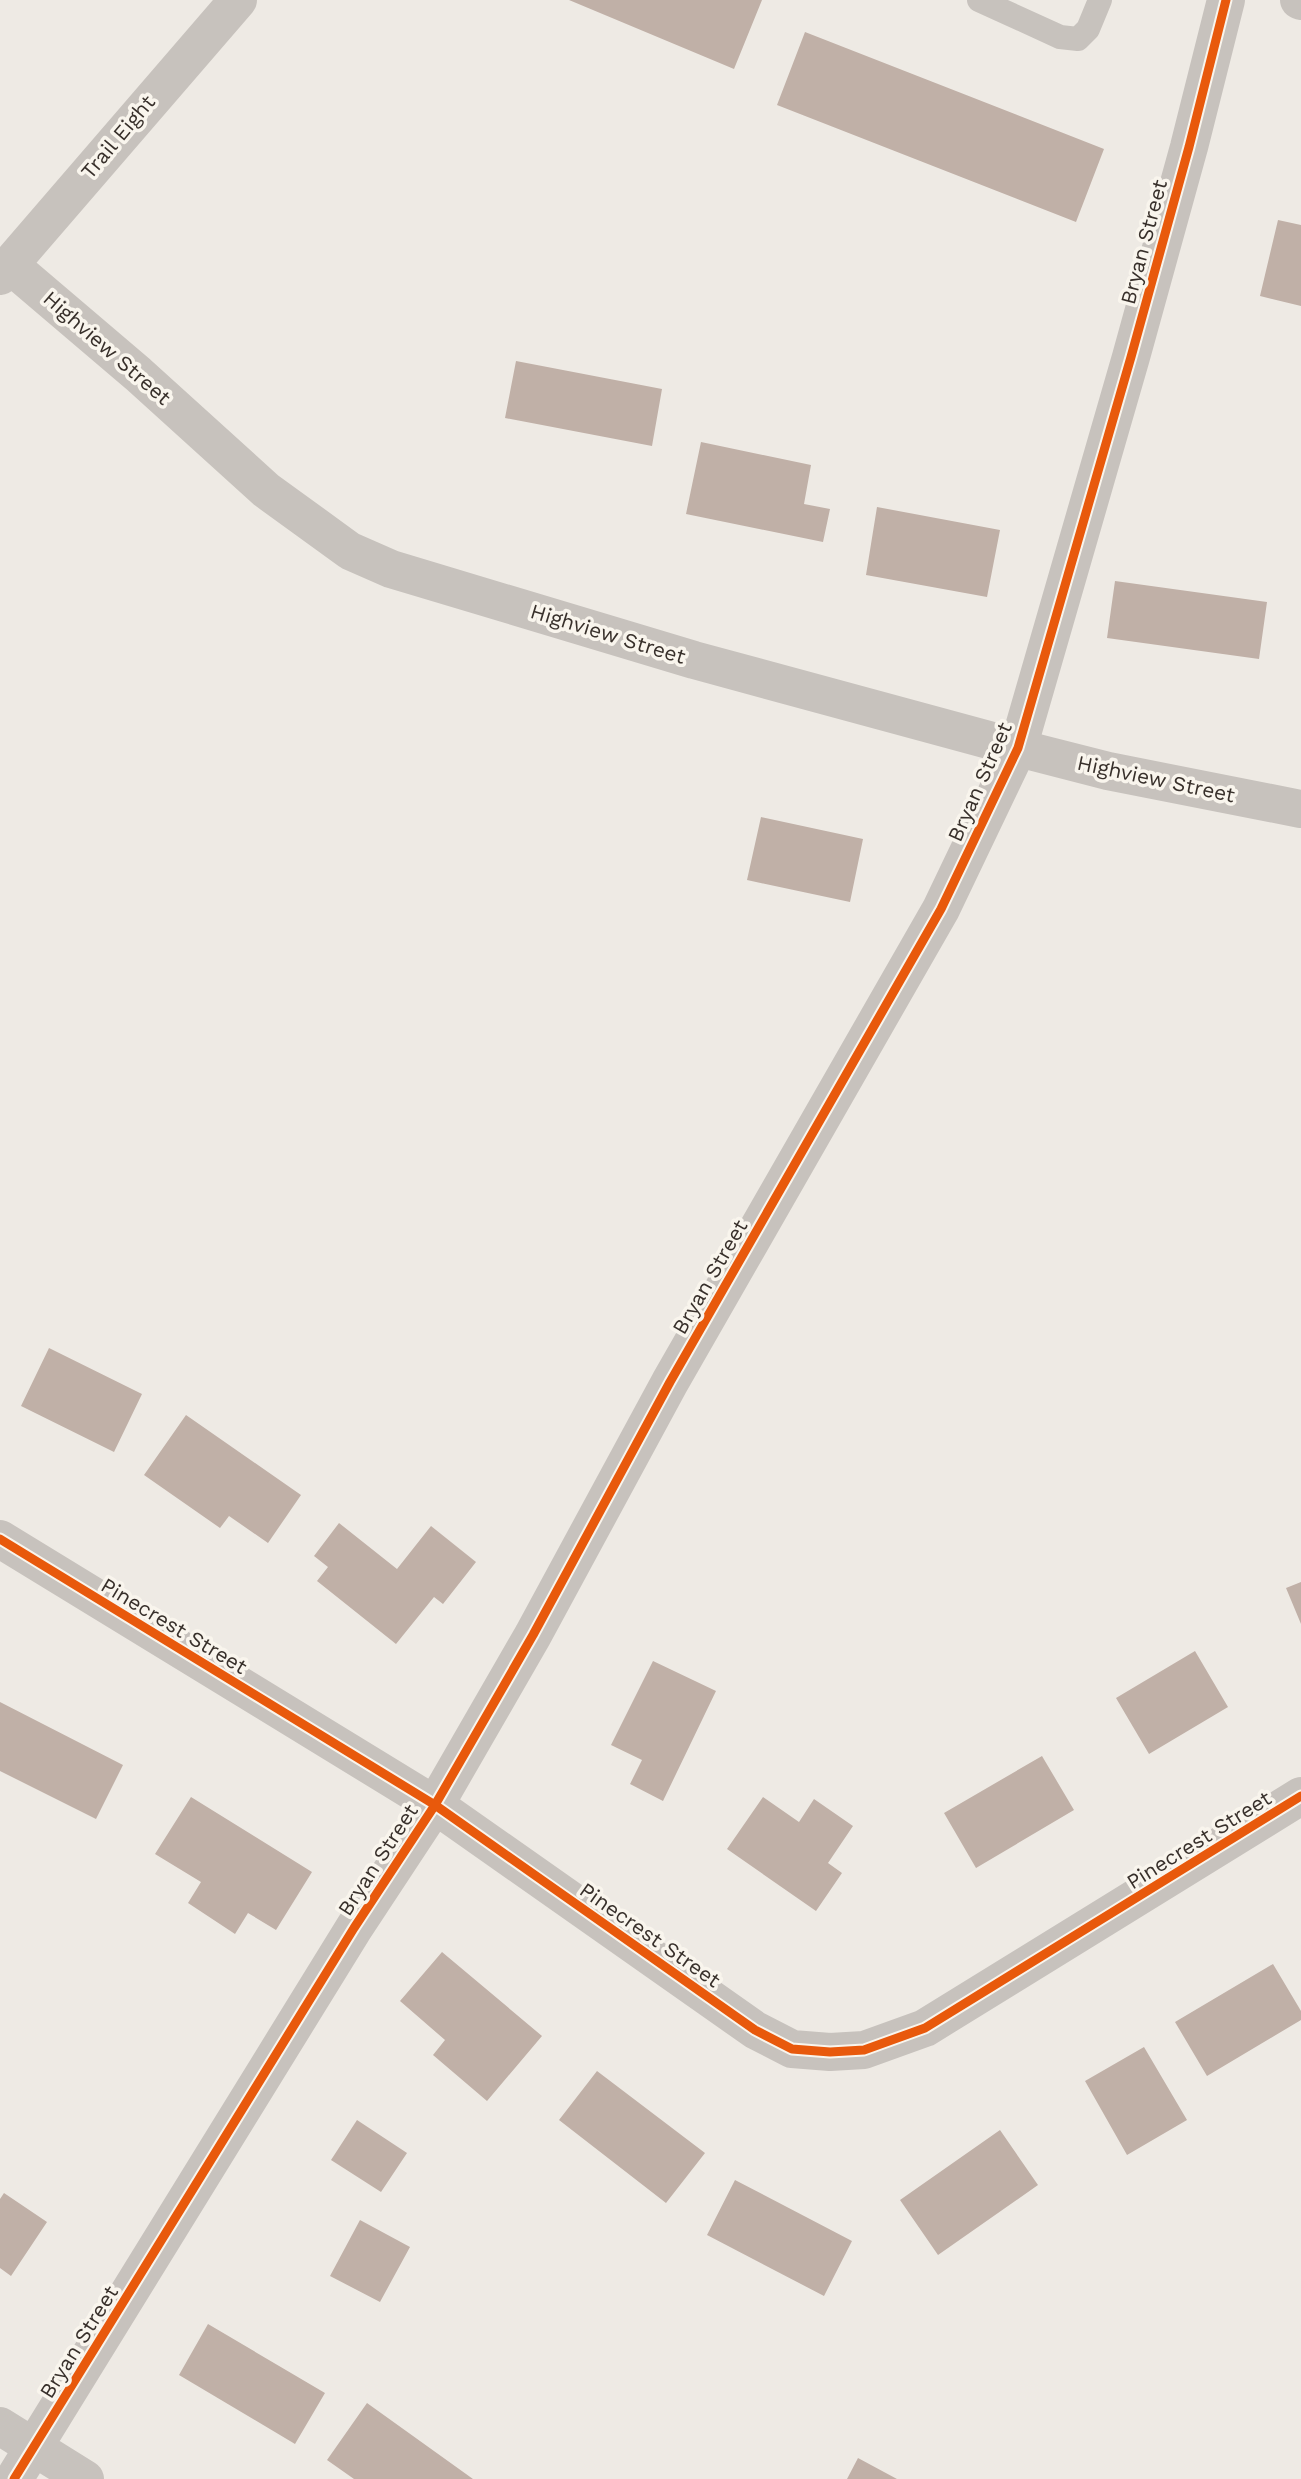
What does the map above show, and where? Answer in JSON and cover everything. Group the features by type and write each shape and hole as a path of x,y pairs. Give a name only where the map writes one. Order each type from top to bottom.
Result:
{"street":[{"name":"Trail Eight","path":"5,271 238,0"},
{"name":"Bryan Street","path":"14,2479 354,1928 435,1805 533,1635 670,1382 942,909 1018,748 1131,357 1226,0"},
{"name":"Highview Street","path":"5,271 138,374 266,490 350,551 391,569 694,660 1018,748 1108,771 1301,810"},
{"name":"Pinecrest Street","path":"0,1539 435,1805 755,2030 792,2049 830,2052 864,2049 925,2028 1301,1796"},
{"path":"0,2426 85,2479"}],"lane":[{"path":"979,0 1060,37 1078,39 1088,29 1100,0"}],"building":[{"path":"569,0 762,0 734,69"},
{"path":"805,32 1104,149 1076,222 777,105"},
{"path":"1278,220 1301,225 1301,306 1260,296"},
{"path":"516,361 662,389 652,446 505,418"},
{"path":"701,442 811,465 804,504 830,509 823,542 686,514"},
{"path":"877,507 1000,530 987,597 866,575"},
{"path":"1115,581 1267,602 1259,659 1107,638"},
{"path":"761,817 863,839 850,902 747,880"},
{"path":"49,1348 142,1394 114,1452 21,1406"},
{"path":"186,1415 301,1495 268,1543 229,1516 220,1528 144,1475"},
{"path":"339,1523 397,1569 431,1526 476,1562 443,1604 434,1597 396,1644 317,1581 328,1567 314,1556"},
{"path":"1301,1582 1301,1624 1286,1588"},
{"path":"1195,1651 1228,1707 1149,1754 1116,1698"},
{"path":"653,1661 716,1691 663,1801 630,1784 642,1760 611,1745"},
{"path":"0,1702 123,1765 96,1819 0,1771"},
{"path":"1042,1756 1074,1810 976,1868 944,1813"},
{"path":"191,1797 312,1872 276,1930 248,1913 235,1934 188,1903 201,1882 155,1854"},
{"path":"763,1797 799,1822 814,1799 853,1826 828,1863 842,1873 816,1911 727,1849"},
{"path":"442,1952 542,2036 487,2101 433,2055 445,2040 400,2001"},
{"path":"1273,1964 1301,2011 1301,2020 1207,2076 1175,2022"},
{"path":"1144,2047 1187,2120 1127,2155 1085,2081"},
{"path":"597,2071 705,2153 666,2203 559,2120"},
{"path":"357,2120 407,2153 381,2192 331,2160"},
{"path":"1000,2130 1038,2185 938,2255 900,2200"},
{"path":"735,2180 852,2241 824,2296 707,2235"},
{"path":"4,2193 47,2222 11,2276 0,2268 0,2199"},
{"path":"360,2220 410,2247 380,2302 330,2276"},
{"path":"208,2324 325,2393 295,2444 179,2375"},
{"path":"367,2403 473,2479 354,2479 327,2460"},
{"path":"858,2458 897,2479 847,2479"}],"cycle path":[{"path":"14,2479 354,1928 435,1805 533,1635 670,1382 941,909 1018,748 1131,357 1226,0"},
{"path":"0,1539 435,1805 755,2030 792,2049 830,2052 864,2050 925,2028 1301,1796"}]}
